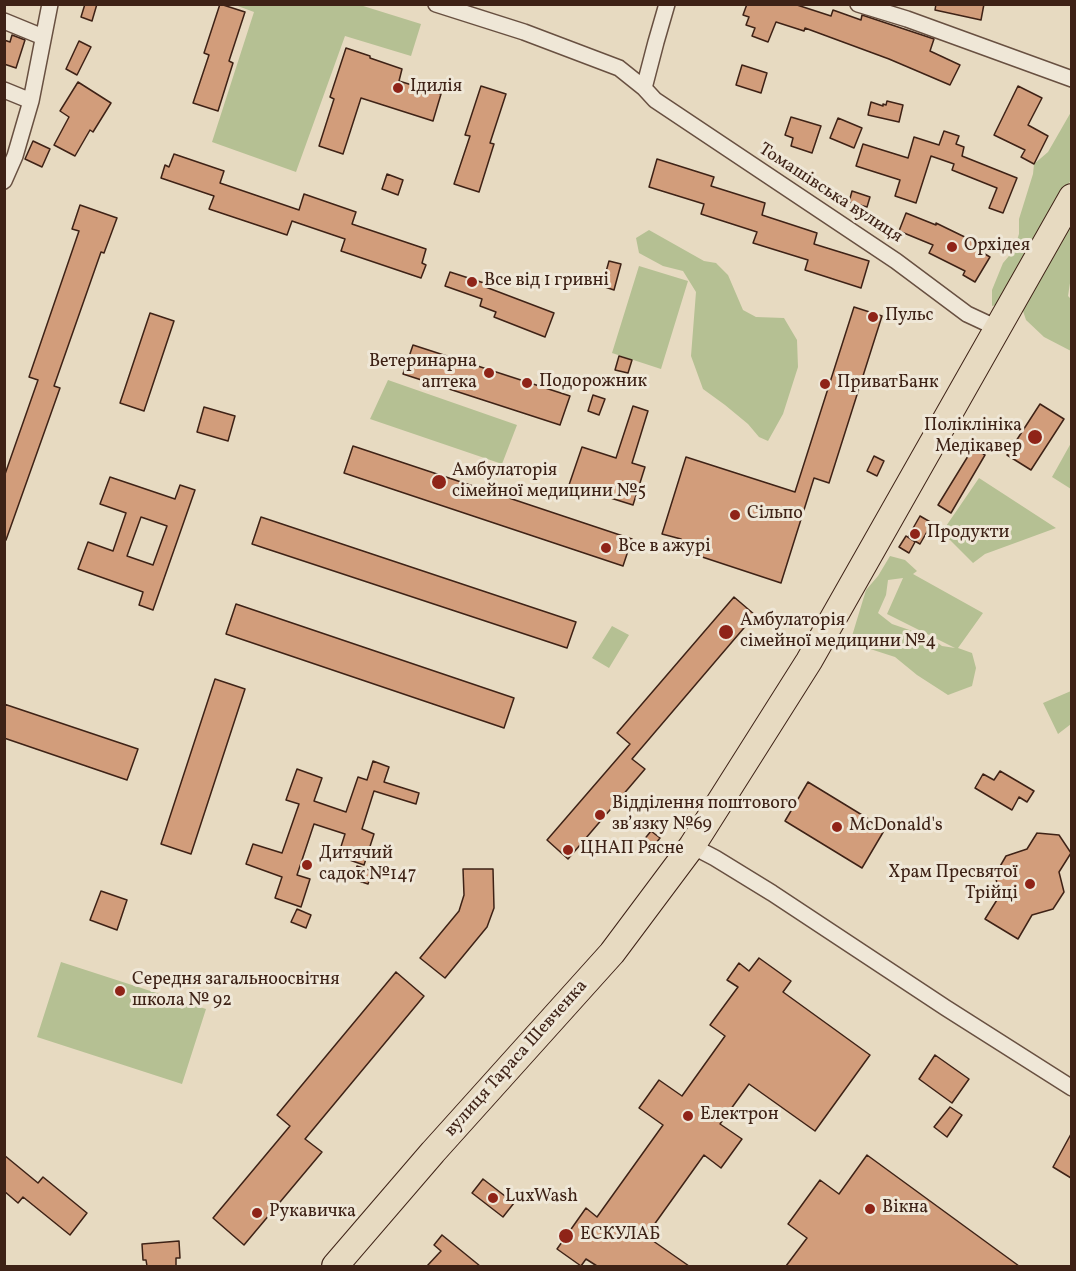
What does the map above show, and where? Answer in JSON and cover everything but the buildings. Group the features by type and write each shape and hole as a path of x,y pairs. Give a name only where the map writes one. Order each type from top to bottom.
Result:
{"main road":[{"name":"вулиця Тараса Шевченка","path":"335,1266 433,1152 612,953 692,846 809,661 1071,197"}],"street":[{"path":"4,181 15,156 31,101 50,4"},
{"name":"Томашівська вулиця","path":"436,4 524,32 619,68 656,100 733,154 896,261 967,314 998,328"},
{"path":"644,88 667,4"},
{"path":"858,4 908,19 1071,79"},
{"path":"4,21 43,37"},
{"path":"4,90 31,101"},
{"path":"692,846 772,893 1071,1088"}],"green space":[{"path":"235,5 360,5 421,24 411,56 345,36 296,172 212,142 254,12"},
{"path":"1071,112 1071,180 1055,204 1005,303 992,306 992,290 1003,263 1014,250 1019,234 1019,219 1034,164 1048,152"},
{"path":"1071,200 1072,270 1068,296 1071,299 1071,351 1044,337 1026,320 1018,296"},
{"path":"649,230 704,261 716,263 728,275 743,310 756,317 784,318 797,340 798,367 783,414 768,441 759,437 748,424 703,389 691,356 696,292 683,271 663,266 639,253 636,238"},
{"path":"639,266 688,281 661,369 612,353"},
{"path":"388,380 517,425 502,464 370,419"},
{"path":"1071,443 1072,489 1052,477"},
{"path":"979,478 1056,528 985,554 973,563 942,532"},
{"path":"890,556 905,560 917,571 913,574 983,613 958,648 972,653 976,668 972,686 948,695 917,675 895,657 861,646 852,636 866,590","holes":["903,578 887,614 955,648 942,646 930,637 892,624 878,613 886,595 888,580"]},
{"path":"612,626 629,635 609,668 592,658"},
{"path":"1071,691 1071,724 1058,734 1043,703"},
{"path":"61,962 206,1009 182,1084 37,1037"}],"place":[{"name":"Ідилія","path":"398,88"},
{"name":"Орхідея","path":"952,247"},
{"name":"Все від 1 гривні","path":"472,282"},
{"name":"Пульс","path":"873,317"},
{"name":"Ветеринарна аптека","path":"489,373"},
{"name":"Подорожник","path":"527,383"},
{"name":"ПриватБанк","path":"825,384"},
{"name":"Поліклініка Медікавер","path":"1035,437"},
{"name":"Амбулаторія сімейної медицини №5","path":"439,482"},
{"name":"Сільпо","path":"735,515"},
{"name":"Продукти","path":"915,534"},
{"name":"Все в ажурі","path":"606,548"},
{"name":"Амбулаторія сімейної медицини №4","path":"726,632"},
{"name":"Відділення поштового зв’язку №69","path":"600,815"},
{"name":"McDonald's","path":"837,827"},
{"name":"ЦНАП Рясне","path":"568,850"},
{"name":"Дитячий садок №147","path":"307,865"},
{"name":"Храм Пресвятої Трійці","path":"1030,884"},
{"name":"Середня загальноосвітня школа № 92","path":"120,991"},
{"name":"Електрон","path":"688,1116"},
{"name":"LuxWash","path":"493,1198"},
{"name":"Вікна","path":"870,1209"},
{"name":"Рукавичка","path":"257,1213"},
{"name":"ЕСКУЛАБ","path":"566,1236"}]}
